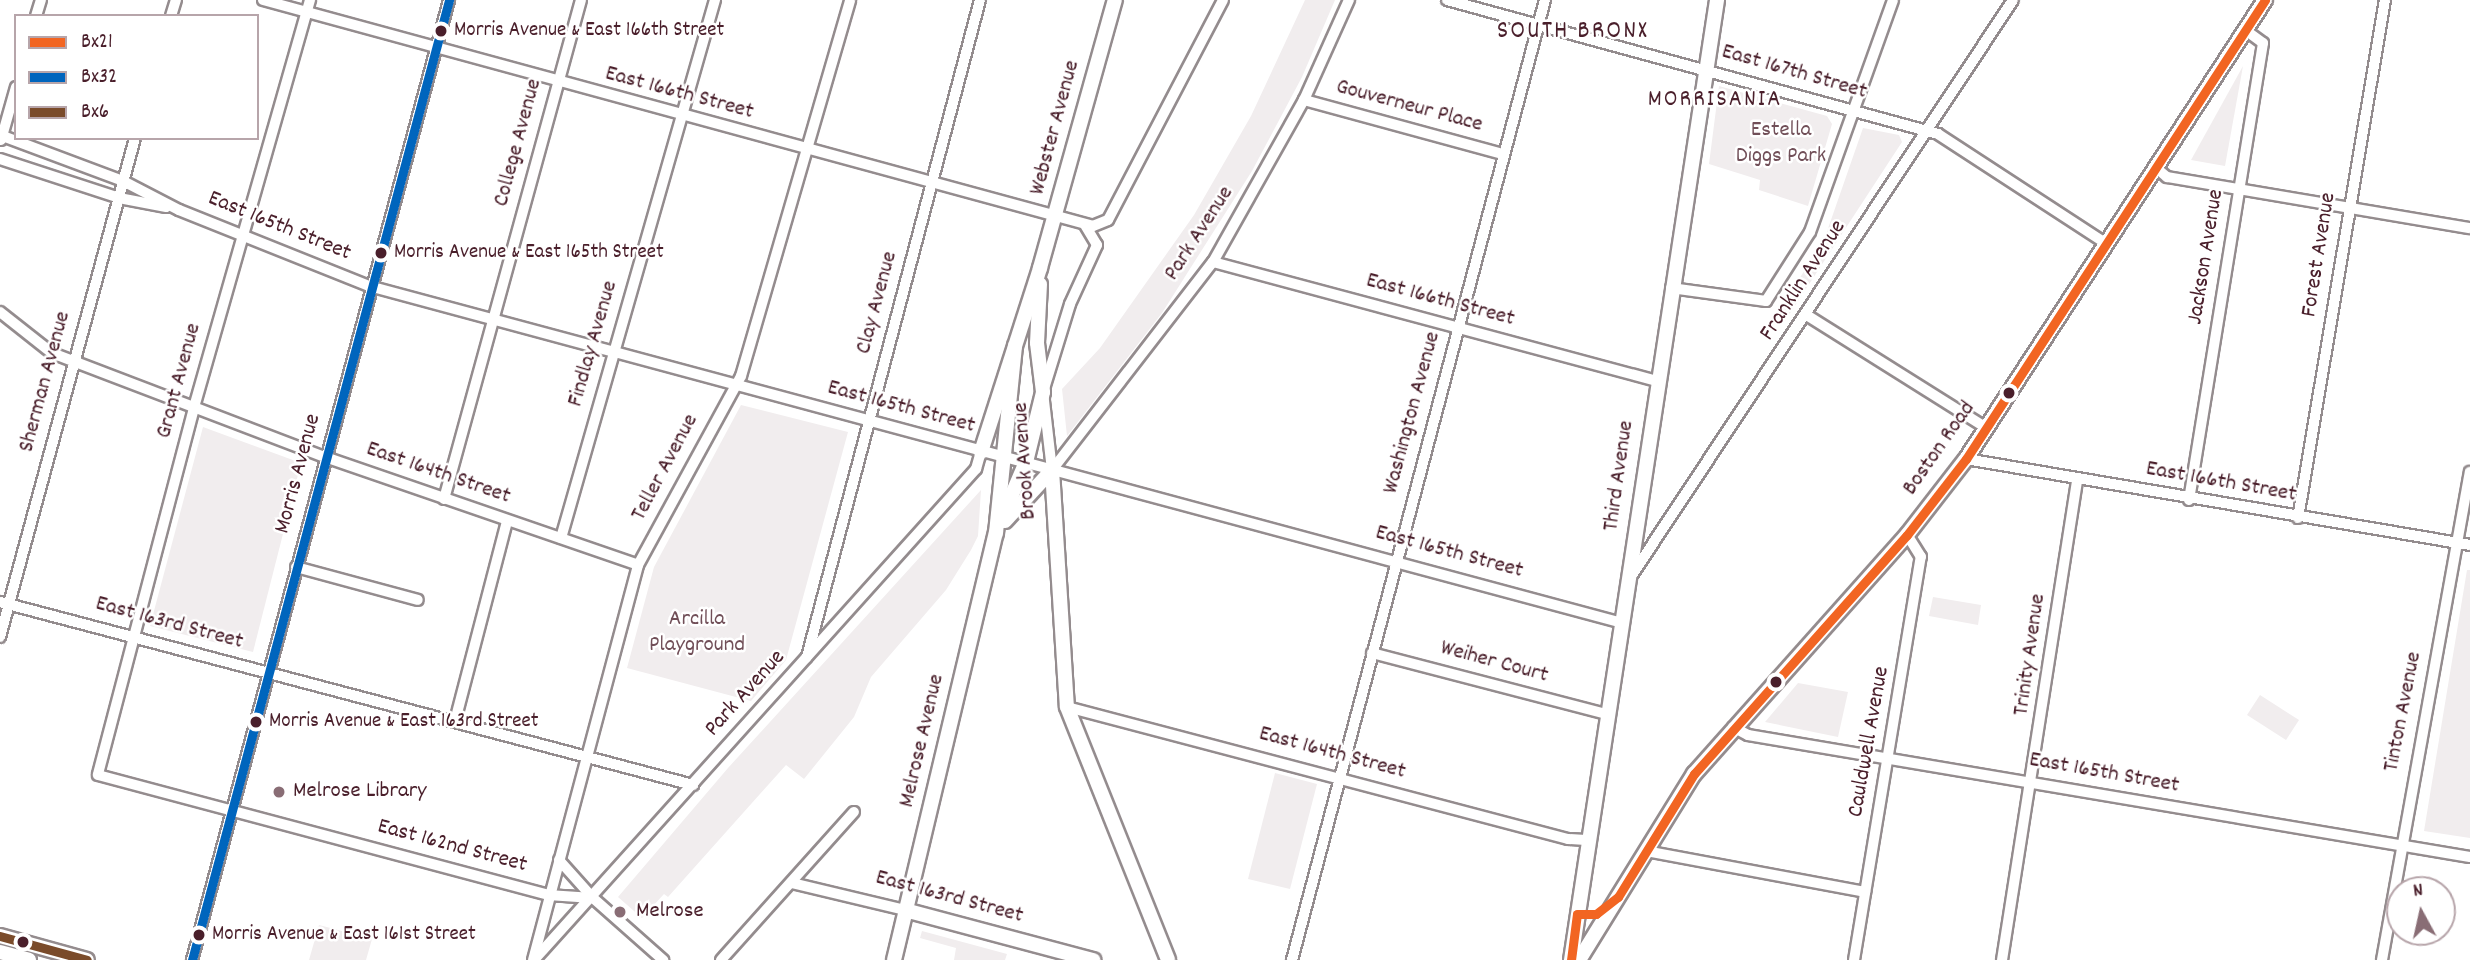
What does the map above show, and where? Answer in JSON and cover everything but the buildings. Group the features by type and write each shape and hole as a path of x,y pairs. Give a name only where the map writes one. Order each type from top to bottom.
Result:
{"main road":[{"name":"Webster Avenue","path":"981,452 1041,268 1115,0"},
{"name":"Third Avenue","path":"1571,960 1619,622 1704,69 1717,0"},
{"name":"Boston Road","path":"1579,960 1694,774 1733,727 1907,535 1966,459 2265,0"},
{"name":"Webster Avenue","path":"1026,461 1043,392 1037,343 1041,268"},
{"name":"Webster Avenue","path":"1003,455 1015,346"},
{"name":"Melrose Avenue","path":"894,960 996,533 1003,455"},
{"name":"Melrose Avenue","path":"996,533 1026,461"},
{"path":"996,533 1052,470"},
{"name":"Brook Avenue","path":"1052,470 1067,707 1168,960"},
{"name":"Boston Road","path":"1577,915 1596,915 1618,897"},
{"name":"East 163rd Street","path":"905,909 1093,960"},
{"path":"0,936 87,960"},
{"path":"0,953 29,960"}],"street":[{"name":"East 166th Street","path":"263,0 435,50 1085,225"},
{"name":"Grant Avenue","path":"98,775 194,408 310,0"},
{"name":"Morris Avenue","path":"192,960 369,286 449,0"},
{"name":"College Avenue","path":"444,499 581,0"},
{"name":"Findlay Avenue","path":"561,538 715,0"},
{"name":"Teller Avenue","path":"534,960 548,895 638,565 735,386 850,0"},
{"name":"Clay Avenue","path":"807,657 980,0"},
{"path":"1085,225 1108,220 1223,0"},
{"name":"Park Avenue","path":"1052,470 1213,262 1304,100 1349,0"},
{"name":"East 167th Street","path":"1447,0 1926,130 2105,243"},
{"name":"Washington Avenue","path":"1292,960 1395,560 1545,0"},
{"path":"1671,288 1766,301 1810,232 1893,0"},
{"name":"Franklin Avenue","path":"1627,583 1808,316 1926,130 2013,0"},
{"name":"Forest Avenue","path":"2298,518 2385,0"},
{"name":"Jackson Avenue","path":"2189,500 2263,43 2245,30"},
{"path":"1,138 14,94"},
{"name":"Gouverneur Place","path":"1304,100 1503,154"},
{"name":"East 165th Street","path":"1,138 123,181 179,210 369,286 1619,622"},
{"name":"Sherman Avenue","path":"0,638 4,604 134,140"},
{"name":"East 165th Street","path":"0,159 119,198 179,210"},
{"path":"2155,167 2167,177 2470,228"},
{"name":"Brook Avenue","path":"1052,470 1043,392 1070,304 1097,245 1085,225"},
{"name":"East 166th Street","path":"1213,262 1657,381"},
{"name":"East 164th Street","path":"0,312 52,353 325,457 638,565"},
{"path":"1808,316 1985,427"},
{"name":"Park Avenue","path":"534,960 593,898 976,469 981,452"},
{"name":"East 166th Street","path":"1966,459 2189,500 2464,544"},
{"name":"Tinton Avenue","path":"2382,960 2401,845 2464,544 2470,472"},
{"name":"Trinity Avenue","path":"2002,960 2033,783 2077,479"},
{"path":"455,721 507,521"},
{"name":"Cauldwell Avenue","path":"1854,960 1921,557 1907,535"},
{"path":"296,567 418,600"},
{"name":"East 163rd Street","path":"4,604 693,785"},
{"name":"Weiher Court","path":"1372,653 1606,714"},
{"name":"East 164th Street","path":"1067,707 1341,777 1568,839 1586,840"},
{"name":"East 165th Street","path":"1733,727 1748,735 2470,857"},
{"name":"East 162nd Street","path":"98,775 548,895 593,898"},
{"path":"721,960 855,812"},
{"path":"1646,851 1865,892"},
{"name":"East 162nd Street","path":"559,860 593,898 663,960"},
{"name":"East 163rd Street","path":"792,883 905,909"}],"shaded area":[{"path":"1305,0 1335,0 1302,77 1252,171 1162,313 1067,436 1062,389 1100,348 1194,215 1251,116"},
{"path":"2243,66 2225,166 2191,160"},
{"name":"Estella Diggs Park","path":"1719,86 1827,116 1832,124 1808,206 1759,190 1760,180 1709,164"},
{"path":"1863,128 1899,135 1902,142 1785,321 1776,315 1824,240"},
{"path":"741,405 848,432 786,660 751,701 627,668 654,567"},
{"path":"203,427 301,463 253,652 150,626"},
{"path":"981,490 978,536 971,550 946,590 871,677 854,717 804,779 786,765 668,897 664,894 642,918 618,897 728,768"},
{"path":"2467,570 2470,570 2470,838 2424,831"},
{"path":"1933,597 1981,605 1978,625 1929,616"},
{"path":"1798,683 1848,692 1838,737 1765,722"},
{"path":"2260,695 2299,720 2286,740 2247,715"},
{"path":"1275,773 1317,784 1290,889 1248,879"},
{"path":"319,925 372,939 366,960 309,960"},
{"path":"922,931 1007,954 1005,960 954,960 956,948 920,938"}],"transit line":[{"name":"Bx32","path":"192,960 449,0"},
{"name":"Bx21","path":"1571,960 1577,914 1596,914 1618,897 1694,774 1907,535 1966,459 2265,0"},
{"name":"Bx6","path":"0,936 87,960"}],"place":[{"name":"Morris Avenue & East 166th Street","path":"441,31"},
{"name":"Morris Avenue & East 165th Street","path":"381,253"},
{"name":"Morris Avenue & East 163rd Street","path":"256,722"},
{"name":"Melrose Library","path":"279,792"},
{"name":"Melrose","path":"620,912"},
{"name":"Morris Avenue & East 161st Street","path":"199,935"}],"district":[{"name":"SOUTH BRONX","path":"1573,32"},
{"name":"MORRISANIA","path":"1715,101"}],"park label":[{"name":"Arcilla Playground","path":"697,633"}]}
